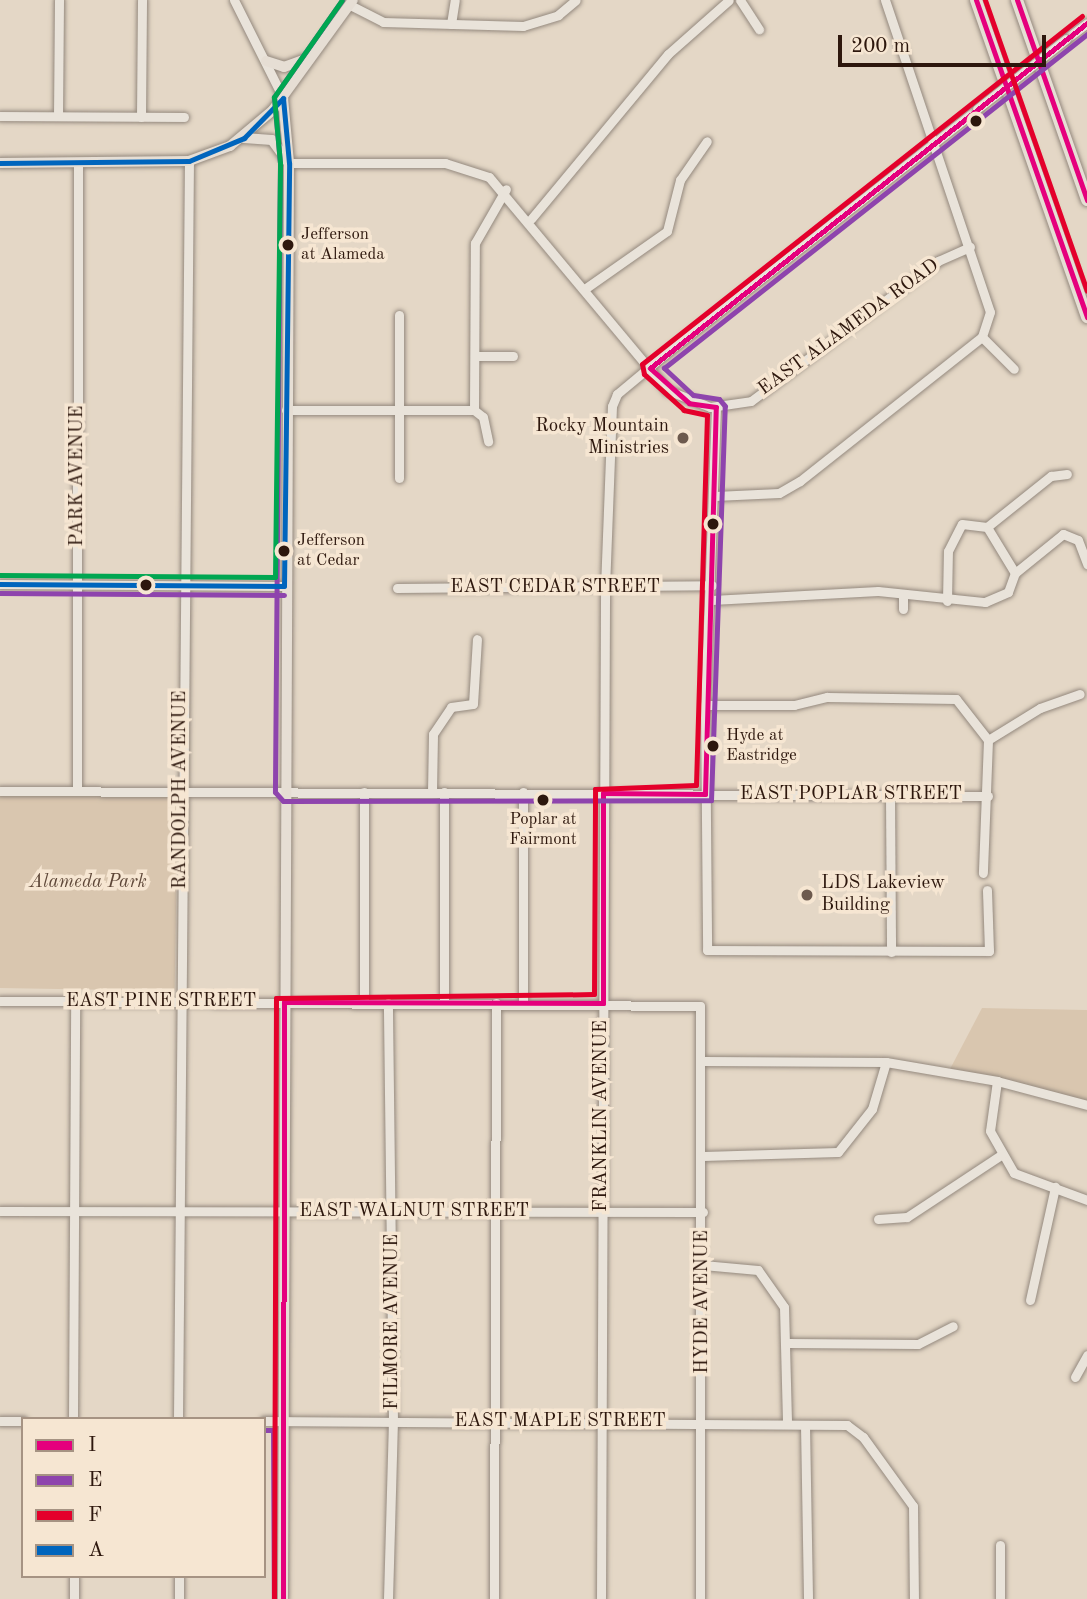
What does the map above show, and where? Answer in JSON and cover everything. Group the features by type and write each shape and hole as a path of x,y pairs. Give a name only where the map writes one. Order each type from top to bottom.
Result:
{"highway":[{"path":"976,0 1087,317"},
{"path":"1017,0 1087,200"}],"main road":[{"path":"0,163 189,161 244,138 282,99 352,2"},
{"path":"267,61 284,67 309,58"},
{"path":"282,99 289,163 284,586 283,1599"},
{"path":"244,138 277,143 289,163"}],"street":[{"path":"58,116 59,0"},
{"path":"141,117 142,0"},
{"path":"234,0 267,61 282,99"},
{"path":"451,24 455,0"},
{"path":"352,2 383,22 535,24 576,0"},
{"path":"531,219 668,54 729,0"},
{"path":"740,0 759,29"},
{"path":"715,496 779,493 800,481 982,337 990,312 885,0"},
{"name":"FRANKLIN AVENUE","path":"601,1599 605,588 609,423 617,394 1087,23"},
{"path":"0,116 184,117"},
{"path":"586,288 667,231 680,180 707,141"},
{"name":"RANDOLPH AVENUE","path":"178,1417 181,792 189,161"},
{"name":"PARK AVENUE","path":"77,790 78,163"},
{"name":"EAST ALAMEDA ROAD","path":"289,163 445,163 489,177 506,189 650,368 689,403 716,407 751,401 938,261 970,247"},
{"path":"474,410 475,243 506,189"},
{"path":"399,315 399,478"},
{"path":"982,337 1014,369"},
{"path":"476,356 513,356"},
{"path":"716,407 712,600 705,705 708,950 891,953 989,951 988,890"},
{"path":"286,410 474,410 483,416 488,441"},
{"path":"947,601 952,533 962,524 987,527 1051,476 1067,474"},
{"path":"987,527 1014,573"},
{"path":"712,600 903,596 947,601 999,600 1014,573 1063,534 1078,540 1087,564"},
{"path":"0,584 284,586"},
{"name":"EAST CEDAR STREET","path":"397,588 712,585"},
{"path":"903,596 903,609"},
{"path":"432,792 433,734 451,707 473,704 477,639"},
{"path":"988,740 1040,708 1080,694"},
{"path":"705,705 940,695 970,710 988,740 989,831 983,873"},
{"name":"EAST POPLAR STREET","path":"0,791 988,796"},
{"path":"364,792 364,1002"},
{"path":"444,792 444,1003"},
{"path":"523,792 523,1002"},
{"path":"890,796 891,953"},
{"name":"EAST PINE STREET","path":"0,1001 523,1002 700,1006"},
{"path":"73,1417 75,1001"},
{"name":"FILMORE AVENUE","path":"388,1003 393,1211 393,1421 388,1599"},
{"path":"494,1599 499,1211 496,1003"},
{"name":"HYDE AVENUE","path":"700,1006 703,1061 700,1599"},
{"path":"703,1061 886,1062 997,1081 1087,1105"},
{"path":"703,1156 826,1157 838,1152 872,1109 886,1062"},
{"path":"997,1081 990,1131 1001,1155 1014,1173 1087,1200"},
{"path":"878,1220 907,1217 1001,1155"},
{"path":"1030,1300 1055,1187"},
{"name":"EAST WALNUT STREET","path":"0,1211 703,1212"},
{"path":"703,1265 747,1265 767,1277 784,1307 788,1343 787,1424"},
{"path":"788,1343 918,1344 953,1326"},
{"path":"1075,1377 1087,1355"},
{"name":"EAST MAPLE STREET","path":"266,1420 787,1424 856,1428 914,1506 915,1599"},
{"path":"0,1421 21,1421"},
{"path":"805,1425 808,1599"},
{"path":"1000,1545 1000,1599"},
{"path":"74,1578 74,1599"},
{"path":"179,1578 179,1599"}],"green space":[{"name":"Alameda Park","path":"0,793 178,796 175,991 0,988"},
{"path":"982,1008 1087,1010 1087,1105 949,1071"}],"transit line":[{"name":"E","path":"342,0 274,97 280,163 275,792 283,801 711,800 725,406 719,399 693,395 664,368 1087,34"},
{"path":"0,575 275,577 280,163 274,97 342,0"},
{"name":"I","path":"976,0 1087,317"},
{"name":"F","path":"985,0 1087,291"},
{"name":"I","path":"1017,0 1087,200"},
{"name":"F","path":"274,1599 276,998 594,994 595,789 696,785 707,415 684,410 644,374 642,364 1082,16"},
{"name":"I","path":"283,1599 284,1002 603,1003 603,793 705,794 716,407 689,403 650,368 1087,23"},
{"name":"A","path":"0,163 189,161 244,138 283,98"},
{"name":"A","path":"0,584 284,586 289,163 283,98"},
{"name":"E","path":"0,593 284,595"},
{"name":"E","path":"266,1430 273,1430 274,1599"}],"place":[{"name":"Jefferson at Alameda","path":"288,245"},
{"name":"Rocky Mountain Ministries","path":"683,438"},
{"name":"Jefferson at Cedar","path":"284,551"},
{"name":"Hyde at Eastridge","path":"713,746"},
{"name":"Poplar at Fairmont","path":"543,800"},
{"name":"LDS Lakeview Building","path":"807,895"}]}
